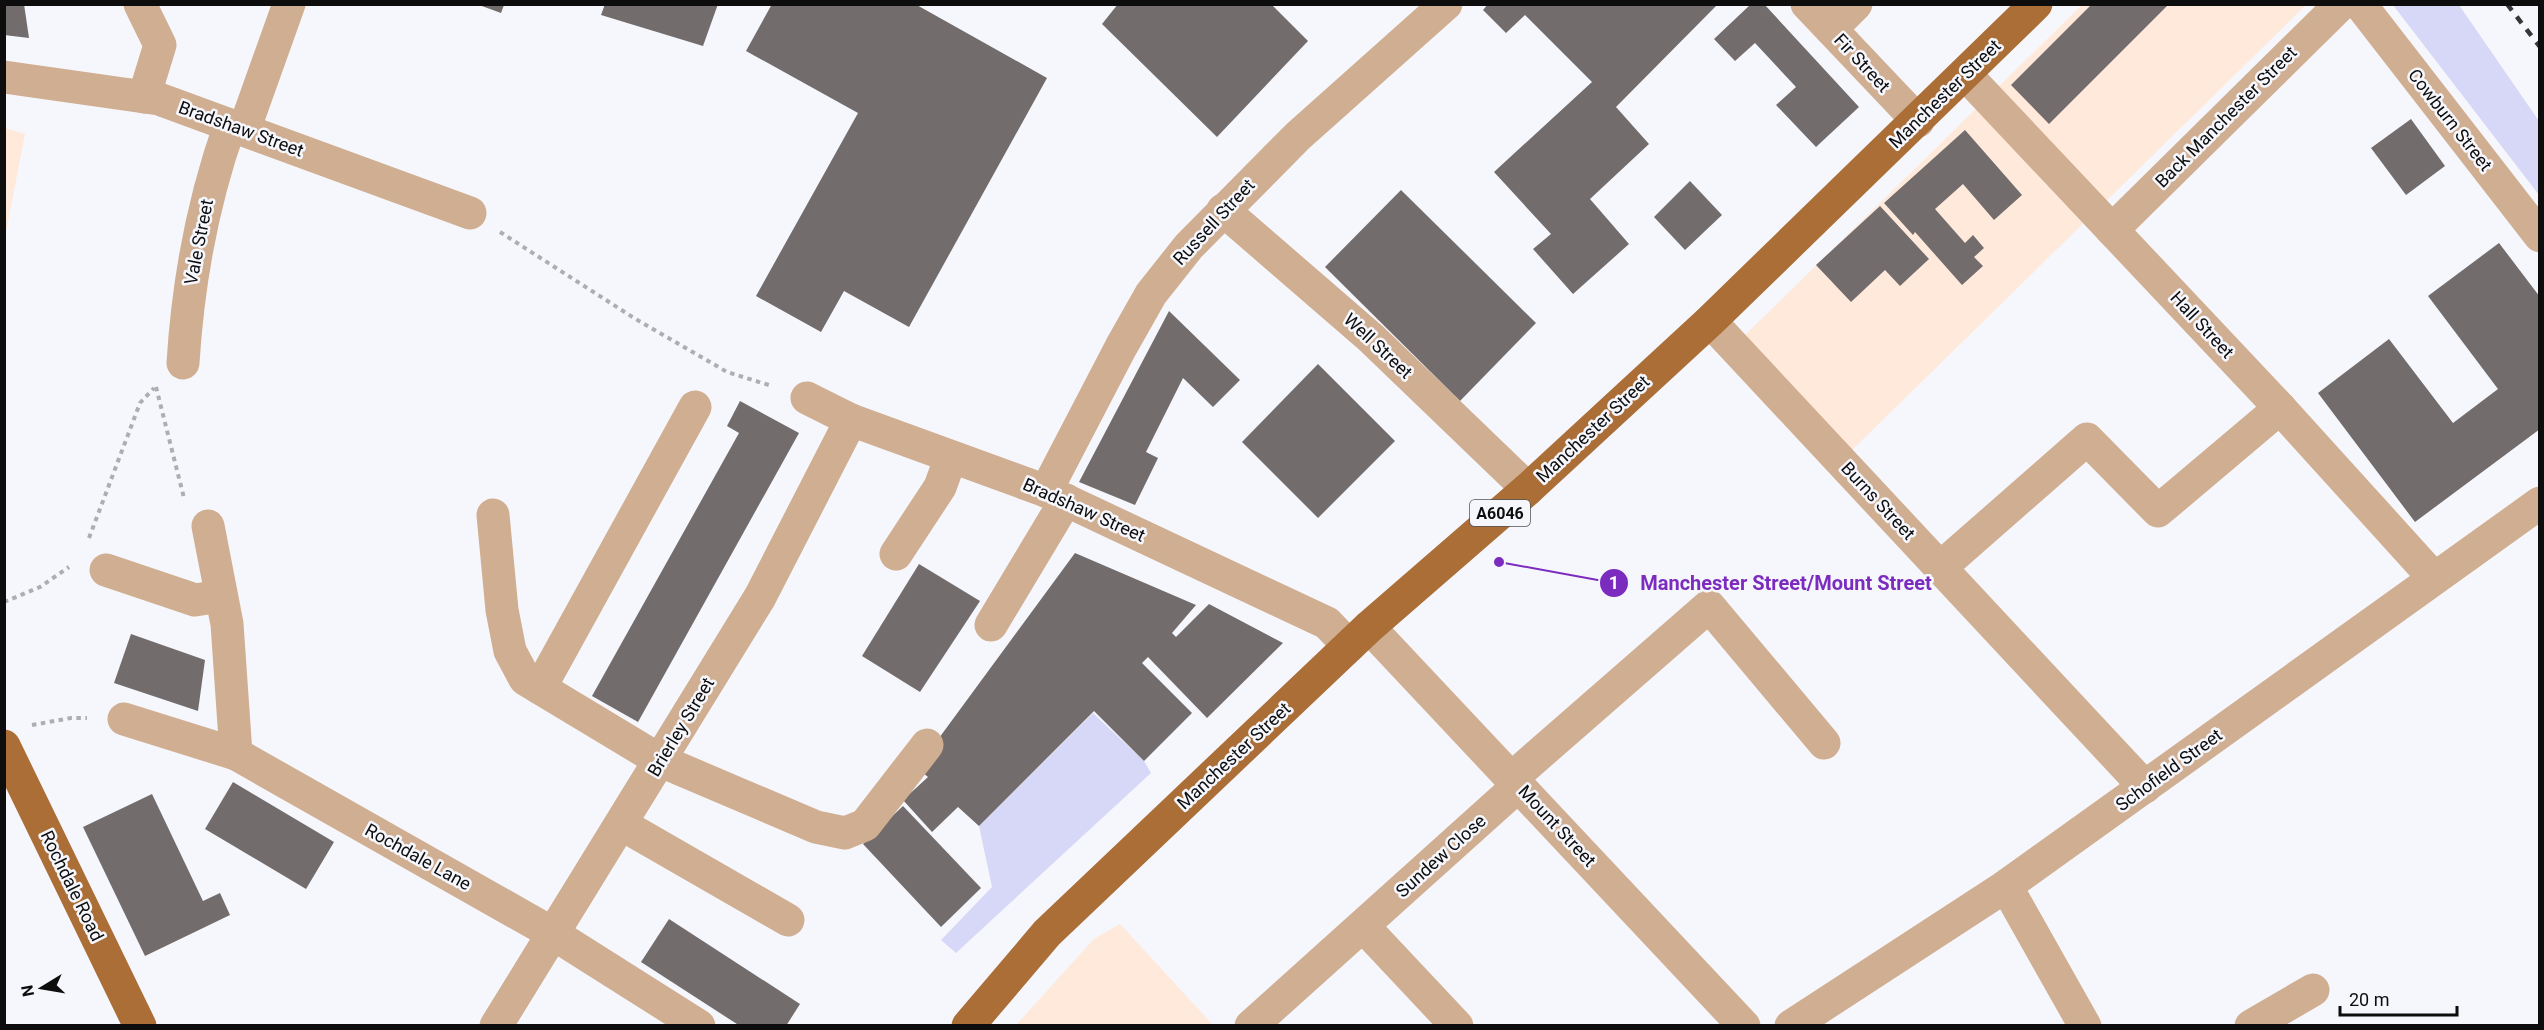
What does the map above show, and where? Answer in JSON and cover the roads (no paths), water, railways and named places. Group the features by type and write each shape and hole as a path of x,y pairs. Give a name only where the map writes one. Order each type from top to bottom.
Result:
{"main road":[{"name":"Manchester Street","path":"968,1026 1047,933 1359,637 1528,489 1710,321 1966,75 2036,4"},
{"name":"Rochdale Road","path":"5,748 140,1026"}],"street":[{"path":"140,4 160,45 144,97"},
{"name":"Vale Street","path":"183,363 186,308 213,171 237,127 289,4"},
{"name":"Russell Street","path":"991,625 1056,495 1120,347 1151,294 1189,246 1222,210 1298,136 1446,4"},
{"name":"Fir Street","path":"1807,4 1918,121"},
{"path":"1830,29 1856,4"},
{"name":"Back Manchester Street","path":"2112,230 2341,4"},
{"name":"Cowburn Street","path":"2360,4 2540,236"},
{"name":"Hall Street","path":"1966,75 2280,408 2434,578"},
{"name":"Bradshaw Street","path":"4,77 159,99 470,213"},
{"name":"Well Street","path":"1222,210 1371,338 1528,489"},
{"name":"Burns Street","path":"1710,321 2145,787"},
{"name":"Bradshaw Street","path":"807,398 851,420 1056,495 1359,637"},
{"path":"540,688 695,407"},
{"path":"1941,567 2087,439 2158,511 2280,408"},
{"name":"Brierley Street","path":"496,1026 552,933 661,762 760,597 851,420"},
{"path":"896,554 940,487 951,457"},
{"name":"Schofield Street","path":"1791,1026 2006,886 2540,503"},
{"path":"493,515 502,610 510,651 525,679 661,762 816,827 845,833 866,825 927,746"},
{"path":"208,526 227,624 236,754"},
{"path":"106,570 195,600 221,596"},
{"name":"Sundew Close","path":"1251,1026 1364,927 1516,782 1709,606 1824,743"},
{"name":"Mount Street","path":"1359,637 1516,782 1744,1026"},
{"name":"Rochdale Lane","path":"124,720 236,754 552,933 699,1026"},
{"path":"621,824 788,920"},
{"path":"2006,886 2085,1026"},
{"path":"1364,927 1457,1026"},
{"path":"2251,1026 2313,990"}],"railway":[{"path":"2507,4 2540,47"}],"place":[{"name":"Manchester Street/Mount Street","path":"1499,562"}]}
